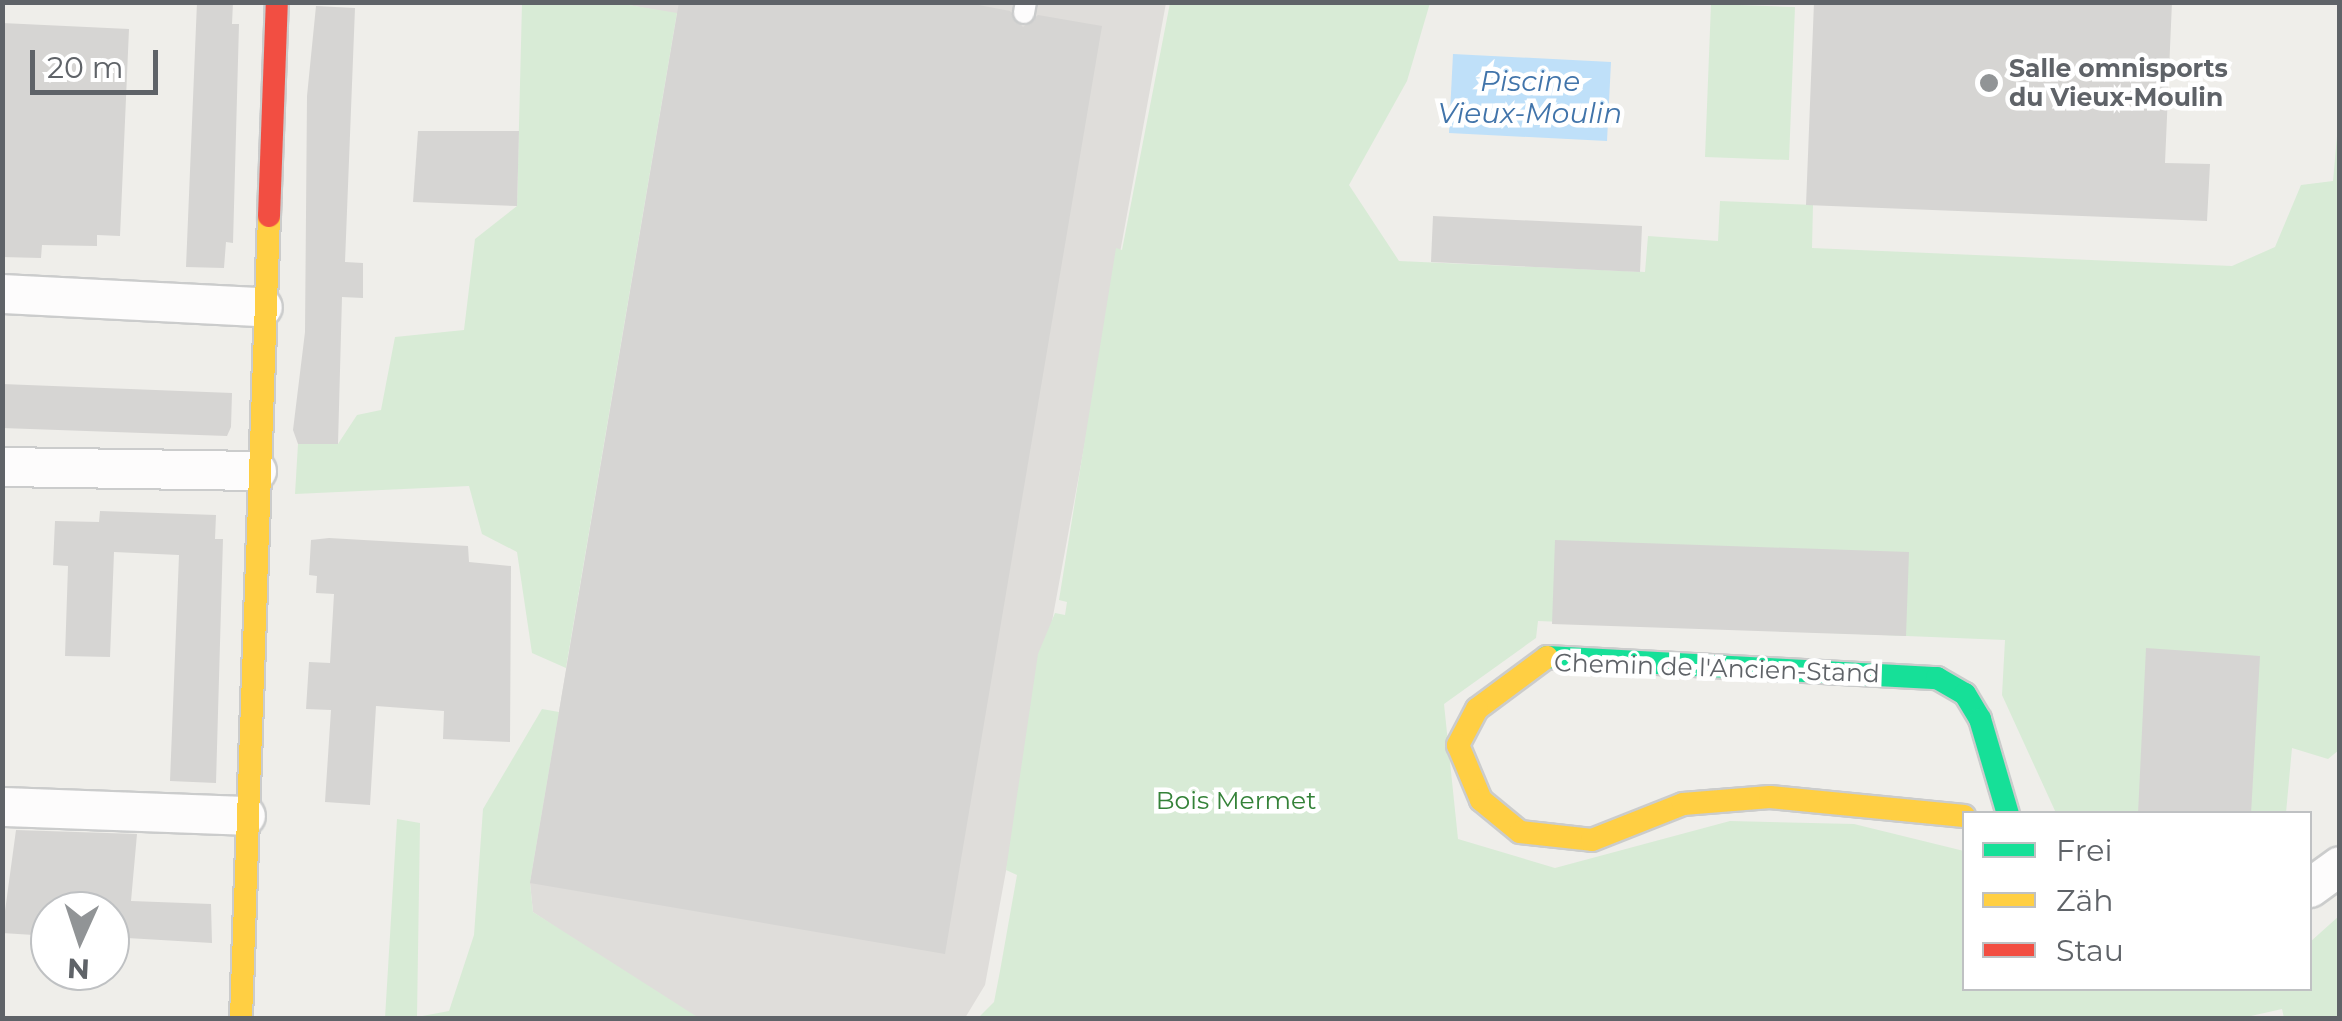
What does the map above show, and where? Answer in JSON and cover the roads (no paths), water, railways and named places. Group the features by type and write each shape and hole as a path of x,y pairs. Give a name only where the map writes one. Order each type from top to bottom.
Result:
{"street":[{"path":"241,1018 257,471 277,2"},
{"path":"2,294 264,307"},
{"path":"2,467 257,471"},
{"name":"Chemin de l'Ancien-Stand","path":"1962,816 1923,806 1770,797 1683,804 1592,840 1520,832 1481,800 1458,746 1477,709 1550,655 1937,678 1965,694 1980,718 2007,811"},
{"path":"2,807 246,816"},
{"path":"2312,887 2340,866"}],"water":[{"name":"Piscine Vieux-Moulin","path":"1453,54 1611,62 1607,141 1449,133"}],"place":[{"name":"Salle omnisports du Vieux-Moulin","path":"1989,83"}],"park label":[{"name":"Bois Mermet","path":"1236,800"}]}
